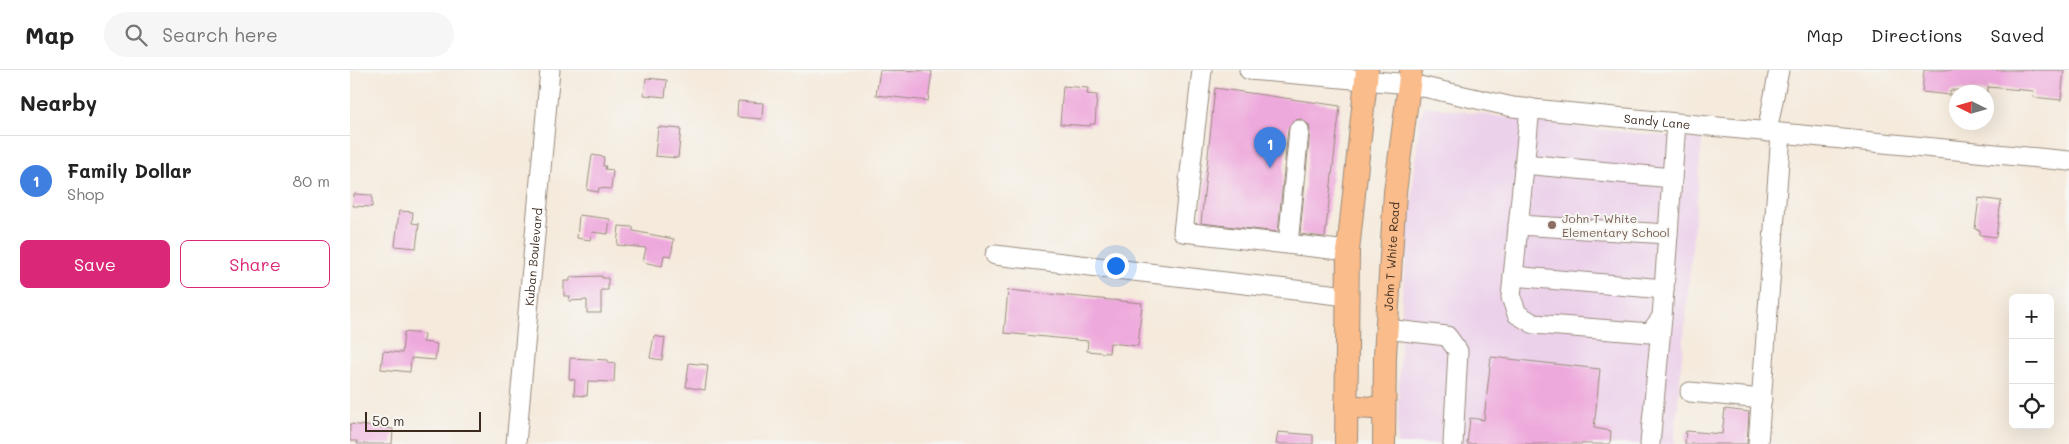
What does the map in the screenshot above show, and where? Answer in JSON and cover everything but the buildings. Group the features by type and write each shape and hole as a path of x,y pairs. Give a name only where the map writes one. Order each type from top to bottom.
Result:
{"main road":[{"path":"1346,444 1348,251 1367,74"},
{"name":"John T White Road","path":"1384,444 1386,329 1395,192 1411,77"},
{"path":"1346,406 1384,409"}],"street":[{"name":"Kuban Boulevard","path":"516,444 550,70"},
{"path":"1202,70 1182,232 1348,251"},
{"name":"Sandy Lane","path":"1249,70 1411,77 1530,108 2069,161"},
{"path":"1758,444 1779,70"},
{"path":"1530,108 1511,297 1517,314 1534,324 1650,333 1662,317"},
{"path":"1650,444 1662,317 1676,123"},
{"path":"1288,244 1299,130"},
{"path":"1524,164 1672,178"},
{"path":"1518,225 1668,234"},
{"path":"995,255 1347,296"},
{"path":"1513,276 1664,289"},
{"path":"1386,329 1447,336 1458,351 1453,444"},
{"path":"1690,392 1762,399"}],"shaded area":[{"name":"John T White Elementary School","path":"1425,106 1567,126 1702,140 1674,444 1397,444 1402,298 1420,116"}],"place":[{"name":"Family Dollar","path":"1270,168"},
{"name":"John T White Elementary School","path":"1552,225"}]}
